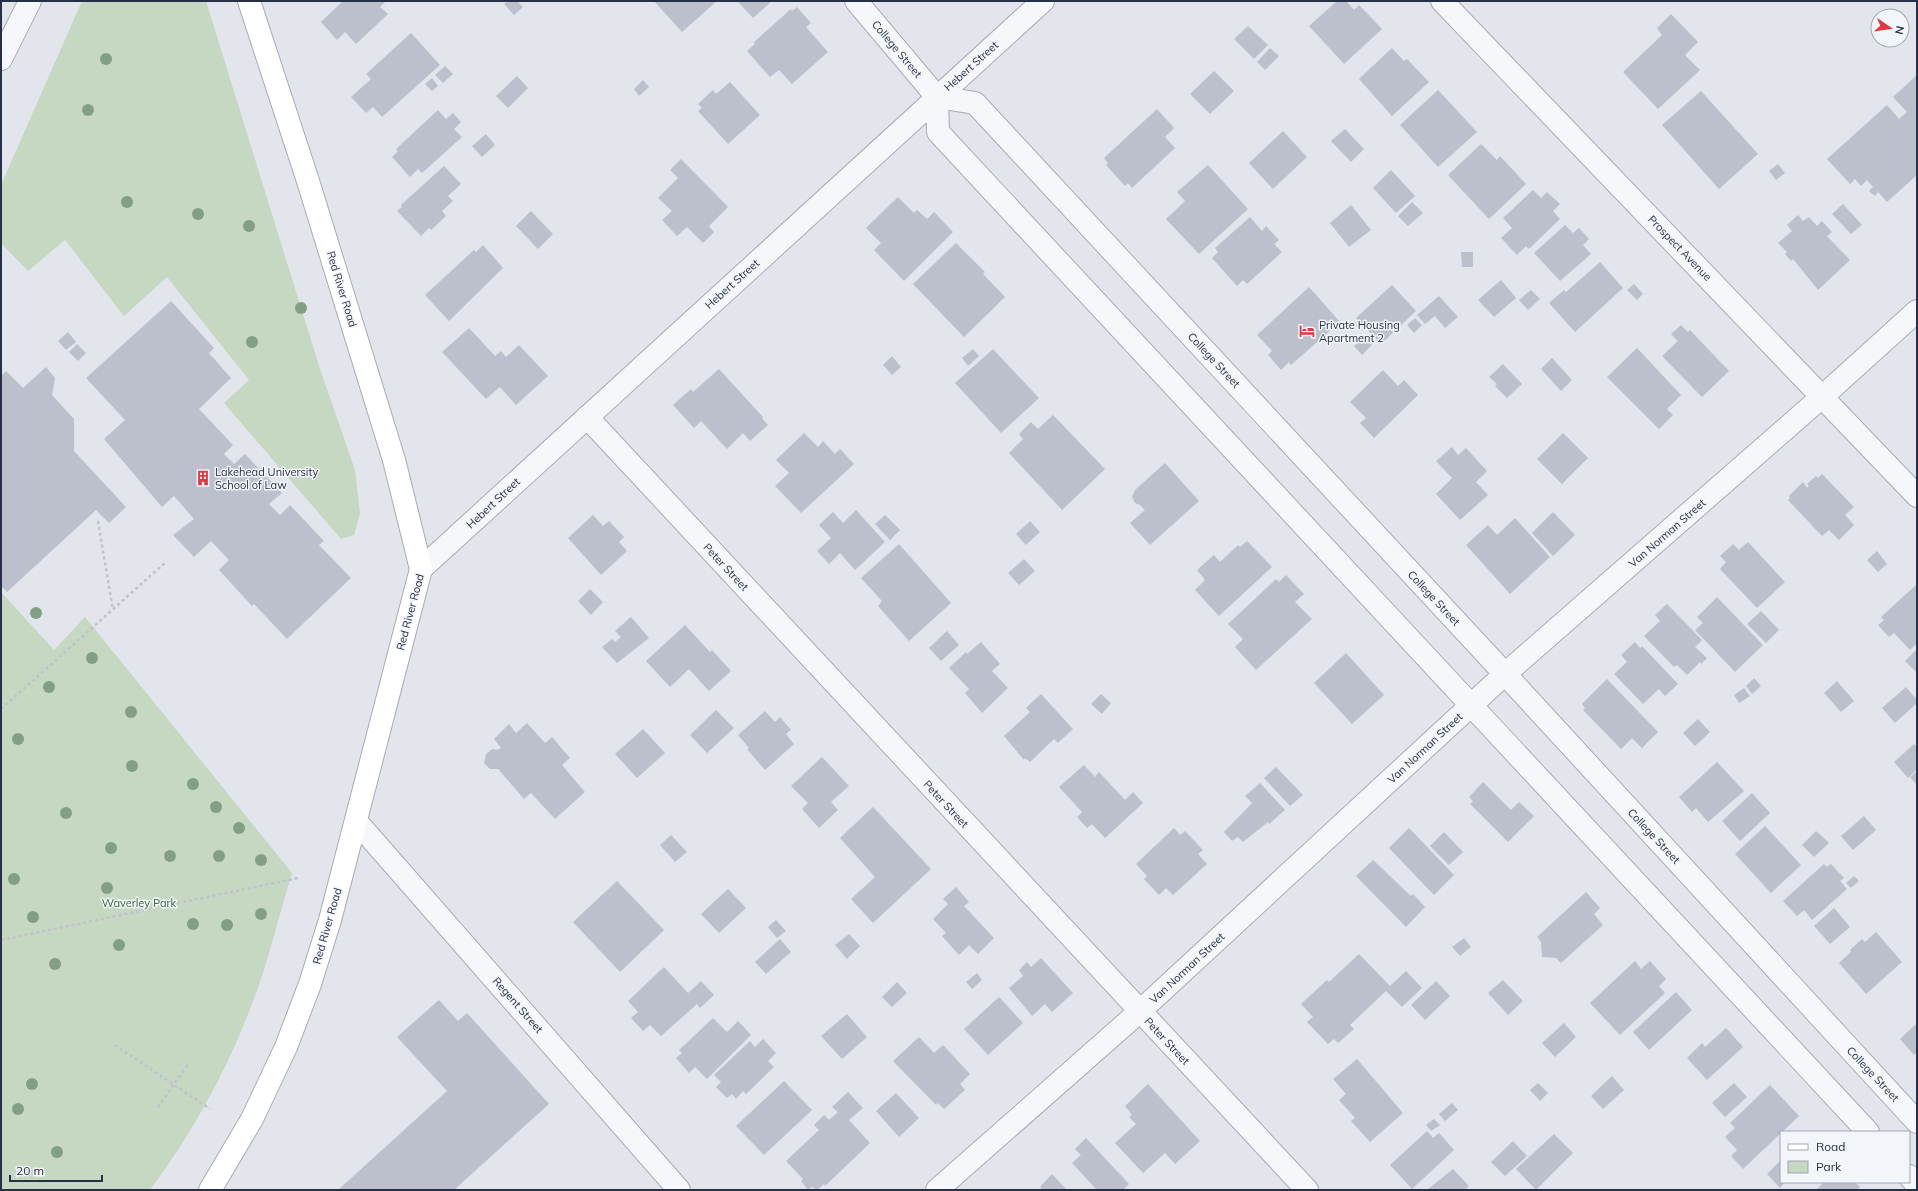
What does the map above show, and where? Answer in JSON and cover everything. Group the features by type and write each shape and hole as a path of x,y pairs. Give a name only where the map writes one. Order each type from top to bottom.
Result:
{"main road":[{"name":"Red River Road","path":"210,1190 252,1119 286,1047 310,984 330,920 421,569 394,460 308,181 249,1"}],"street":[{"path":"1,59 30,1"},
{"name":"College Street","path":"856,1 937,97 975,103 1505,674 1917,1122"},
{"name":"Hebert Street","path":"421,569 1043,1"},
{"name":"Prospect Avenue","path":"1442,1 1823,396 1917,496"},
{"path":"937,97 938,132 1867,1131"},
{"name":"Van Norman Street","path":"937,1190 1139,1012 1505,674 1823,396 1917,311"},
{"name":"Peter Street","path":"587,417 1139,1012 1307,1190"},
{"name":"Regent Street","path":"356,820 679,1190"},
{"path":"1910,1177 1917,1185"}],"path":[{"path":"98,521 113,610"},
{"path":"1,709 166,562"},
{"path":"1,940 298,878"},
{"path":"115,1044 210,1109"},
{"path":"158,1107 189,1063"}],"green space":[{"path":"82,1 206,1 320,369 355,470 360,514 354,535 341,539 224,403 249,380 167,277 124,316 65,240 28,271 1,243 1,185"},
{"name":"Waverley Park","path":"1,592 54,650 85,617 292,873 259,985 232,1051 195,1123 181,1146 150,1190 1,1190"}],"building":[{"path":"343,1 386,1 380,7 388,14 356,44 345,32 337,40 321,22"},
{"path":"508,1 517,1 523,7 514,15 504,4"},
{"path":"654,1 717,1 682,32"},
{"path":"772,1 753,18 738,2"},
{"path":"1337,1 1346,1 1354,10 1359,5 1382,29 1344,64 1309,26"},
{"path":"797,7 811,23 806,27 828,52 792,84 779,70 770,77 747,51 755,44 754,42 791,9 792,11"},
{"path":"1671,14 1698,42 1685,55 1700,70 1658,109 1623,72 1662,35 1657,28"},
{"path":"1248,26 1268,45 1254,59 1234,39"},
{"path":"411,33 440,65 382,117 373,107 366,113 351,97 371,79 366,74"},
{"path":"1270,48 1279,56 1265,70 1257,62"},
{"path":"1392,48 1404,61 1407,59 1429,82 1392,116 1359,79"},
{"path":"445,66 453,74 443,83 435,75"},
{"path":"1214,71 1234,91 1210,114 1190,94"},
{"path":"1917,75 1917,175 1887,202 1878,192 1875,196 1869,191 1873,187 1867,180 1861,186 1855,179 1850,184 1827,159 1887,105 1899,119 1907,112 1893,97"},
{"path":"517,76 528,88 508,108 496,96"},
{"path":"432,78 438,86 432,91 425,84"},
{"path":"643,80 649,87 639,96 634,89"},
{"path":"730,82 760,115 728,144 698,111 702,108 698,104 713,90 716,94"},
{"path":"1438,90 1477,132 1438,167 1400,125"},
{"path":"1701,91 1758,154 1719,189 1662,125"},
{"path":"1157,109 1174,128 1165,137 1175,148 1132,188 1128,183 1125,186 1106,165 1108,163 1104,158"},
{"path":"438,110 446,119 453,113 461,122 454,129 462,137 422,173 418,169 410,177 392,157 398,151 396,149"},
{"path":"1345,129 1364,149 1351,162 1331,141"},
{"path":"1283,131 1307,157 1273,189 1249,163"},
{"path":"486,134 495,145 482,157 472,146"},
{"path":"1481,144 1497,160 1500,156 1526,184 1489,219 1448,175"},
{"path":"681,159 728,207 709,226 714,232 703,243 687,227 677,236 662,220 672,211 658,198 678,178 670,170"},
{"path":"1778,164 1785,173 1776,180 1769,171"},
{"path":"1208,165 1248,209 1199,254 1166,219 1185,201 1177,192"},
{"path":"444,166 461,184 448,196 453,201 442,211 446,216 431,230 429,228 421,236 397,211 402,207 401,205"},
{"path":"1391,170 1415,196 1396,213 1373,188"},
{"path":"1533,190 1541,198 1547,192 1560,204 1553,211 1560,219 1529,249 1526,246 1517,255 1501,238 1512,228 1503,218"},
{"path":"898,197 914,213 917,210 927,219 934,212 953,232 904,281 874,250 881,243 866,228"},
{"path":"1412,202 1423,213 1408,226 1398,216"},
{"path":"1843,204 1862,225 1851,234 1832,214"},
{"path":"1351,205 1371,230 1349,247 1330,223"},
{"path":"531,211 553,234 538,249 516,226"},
{"path":"1798,215 1803,221 1809,217 1817,226 1822,221 1832,232 1827,236 1850,260 1818,290 1793,259 1791,261 1785,254 1787,252 1778,243 1792,231 1787,225"},
{"path":"1250,217 1262,231 1266,226 1279,240 1274,244 1282,252 1247,284 1243,280 1237,286 1212,258 1218,252 1215,248"},
{"path":"1565,225 1573,233 1579,228 1589,239 1583,245 1591,254 1560,281 1534,253"},
{"path":"956,243 985,272 983,274 1005,297 964,337 913,284"},
{"path":"483,245 503,268 449,321 425,295 474,250 476,252"},
{"path":"1461,252 1473,252 1473,267 1462,267"},
{"path":"1600,262 1623,288 1575,332 1549,303 1564,290 1566,292"},
{"path":"1501,280 1516,298 1494,317 1478,300"},
{"path":"1634,284 1643,294 1637,300 1627,290"},
{"path":"1392,285 1416,311 1381,344 1356,318"},
{"path":"1309,287 1340,322 1291,365 1289,362 1281,370 1268,355 1272,351 1257,335"},
{"path":"1531,290 1540,299 1528,310 1519,300"},
{"path":"1439,296 1458,317 1445,328 1435,316 1425,324 1417,315"},
{"name":"Lakehead University School of Law","path":"171,301 214,348 209,353 231,378 199,409 233,445 224,454 234,464 245,454 282,493 269,504 280,515 290,505 324,541 319,545 351,578 287,639 254,604 252,606 219,570 229,560 211,541 194,557 173,535 194,519 174,496 162,507 104,439 125,420 86,378"},
{"path":"1415,318 1422,325 1414,333 1407,325"},
{"path":"1681,325 1688,332 1690,330 1729,371 1702,397 1662,356 1678,341 1671,334"},
{"path":"469,328 495,356 501,351 506,357 519,345 548,376 516,405 500,387 486,399 442,352"},
{"path":"68,332 76,342 66,350 58,341"},
{"path":"1364,337 1372,345 1362,355 1354,346"},
{"path":"77,344 86,353 78,361 69,352"},
{"path":"1637,348 1681,395 1667,409 1673,415 1659,429 1607,377"},
{"path":"973,349 979,356 968,366 962,358"},
{"path":"993,349 1039,398 1001,433 955,383"},
{"path":"892,356 901,367 892,375 883,365"},
{"path":"1552,358 1572,380 1561,391 1541,369"},
{"path":"1503,364 1522,384 1507,398 1495,386 1497,384 1489,377"},
{"path":"46,367 55,378 52,395 74,419 74,451 126,507 109,523 96,510 7,592 1,586 1,376 6,371 23,388"},
{"path":"719,369 763,417 762,418 768,425 750,441 743,433 727,449 701,421 694,428 673,405 691,389 693,392"},
{"path":"1383,370 1398,386 1404,380 1418,395 1374,438 1360,423 1366,418 1350,402"},
{"path":"1053,415 1105,469 1062,510 1009,453 1023,439 1019,434 1031,422 1038,429"},
{"path":"804,433 818,447 823,441 835,454 840,449 854,464 801,513 775,486 789,473 776,460"},
{"path":"1563,433 1588,458 1562,484 1537,459"},
{"path":"1452,447 1458,455 1466,448 1487,471 1476,482 1488,495 1460,520 1436,494 1452,478 1436,461"},
{"path":"1165,463 1199,501 1150,545 1130,523 1145,510 1140,505 1135,503 1132,497 1135,490"},
{"path":"1822,474 1854,507 1845,515 1854,525 1839,540 1829,530 1822,536 1788,500 1790,498 1789,496 1803,482 1807,488 1809,486 1807,484 1816,476 1818,478"},
{"path":"856,510 885,542 855,570 840,553 829,564 817,551 831,538 819,525 833,512 843,523"},
{"path":"1553,512 1575,535 1553,556 1532,533"},
{"path":"593,515 603,526 609,521 624,537 619,542 627,551 601,575 568,538"},
{"path":"885,515 900,530 890,540 875,524"},
{"path":"1515,518 1550,557 1510,594 1466,545 1488,525 1497,535"},
{"path":"1030,521 1040,532 1026,545 1016,534"},
{"path":"1247,541 1272,567 1219,616 1195,590 1205,580 1197,570 1214,555 1220,562 1238,545 1240,547"},
{"path":"1748,542 1785,582 1757,608 1720,569 1726,562 1720,556 1733,544 1739,550"},
{"path":"899,544 951,603 909,641 878,606 882,601 861,578"},
{"path":"1877,551 1887,564 1878,572 1867,560"},
{"path":"1024,559 1035,571 1019,585 1008,573"},
{"path":"1286,575 1304,594 1295,602 1312,619 1256,670 1235,647 1243,639 1228,624 1276,579 1279,582"},
{"path":"1917,584 1917,643 1910,650 1894,633 1889,637 1878,625 1884,620 1881,617"},
{"path":"590,589 603,602 591,615 578,601"},
{"path":"1717,597 1763,645 1735,672 1695,630 1703,623 1697,617"},
{"path":"1667,604 1702,640 1695,647 1707,658 1701,664 1700,662 1687,675 1677,665 1674,667 1644,636 1660,621 1655,615"},
{"path":"1761,611 1779,630 1766,643 1747,624"},
{"path":"631,617 649,638 617,663 602,647 612,639 615,642 621,637 615,631"},
{"path":"685,625 710,652 712,650 731,671 709,691 689,669 670,687 646,661"},
{"path":"947,631 959,645 941,661 929,648"},
{"path":"981,642 1000,664 992,671 1008,688 982,713 965,693 969,689 949,668 966,652 967,654"},
{"path":"1635,642 1640,648 1642,646 1678,684 1665,696 1659,689 1643,704 1614,674 1627,662 1621,655"},
{"path":"1917,649 1917,673 1905,661"},
{"path":"1346,653 1384,695 1352,724 1314,683"},
{"path":"1754,678 1761,686 1752,694 1746,686"},
{"path":"1607,679 1658,732 1642,748 1632,738 1621,749 1583,710 1585,708 1582,704"},
{"path":"1837,681 1854,701 1841,712 1824,693"},
{"path":"1906,687 1917,700 1917,703 1895,723 1882,708"},
{"path":"1744,688 1750,696 1739,703 1734,695"},
{"path":"1041,694 1073,729 1058,743 1054,739 1030,762 1025,758 1024,760 1004,736 1030,712 1026,708"},
{"path":"1101,694 1111,703 1102,714 1091,704"},
{"path":"716,710 734,728 707,753 690,735"},
{"path":"765,711 775,722 780,717 791,730 786,734 794,744 765,770 747,749 749,748 738,735"},
{"path":"1698,719 1710,732 1695,746 1683,733"},
{"path":"527,723 545,743 552,737 570,758 562,765 585,792 555,819 531,793 524,799 498,769 490,769 484,763 486,754 492,749 497,750 501,748 494,739 509,724 516,733"},
{"path":"643,729 665,753 637,778 615,754"},
{"path":"1914,744 1917,747 1917,769 1908,778 1894,762"},
{"path":"822,757 849,786 831,802 838,810 819,828 802,809 808,803 791,786"},
{"path":"1717,762 1744,791 1708,822 1696,808 1692,812 1679,797"},
{"path":"1084,765 1095,777 1099,772 1125,800 1133,792 1143,803 1105,838 1092,824 1087,828 1077,817 1082,812 1059,787"},
{"path":"1276,767 1303,795 1290,806 1264,778"},
{"path":"1917,771 1917,785 1910,777"},
{"path":"1483,782 1511,810 1519,802 1534,816 1508,842 1470,804 1473,801 1469,797"},
{"path":"1260,783 1285,810 1269,824 1268,822 1243,842 1238,837 1232,841 1224,832 1252,803 1245,796"},
{"path":"1752,793 1770,813 1740,841 1722,821"},
{"path":"873,807 931,869 873,923 851,899 875,877 840,838"},
{"path":"1864,816 1876,830 1853,850 1841,836"},
{"path":"1765,826 1801,865 1771,893 1735,854"},
{"path":"1174,828 1180,835 1185,831 1203,850 1198,854 1207,864 1173,895 1166,888 1159,895 1144,879 1147,876 1136,864"},
{"path":"1409,828 1454,875 1434,895 1389,848"},
{"path":"1816,831 1829,843 1814,857 1802,845"},
{"path":"1444,832 1463,852 1449,865 1430,846"},
{"path":"671,835 687,852 675,862 660,845"},
{"path":"1373,860 1411,896 1413,894 1425,907 1406,927 1356,876"},
{"path":"1824,864 1827,867 1831,864 1844,878 1840,881 1847,889 1812,920 1804,910 1797,916 1783,901"},
{"path":"1854,876 1859,881 1851,888 1846,883"},
{"path":"617,881 664,930 620,972 573,922"},
{"path":"956,887 969,902 964,906 994,938 978,954 969,945 959,955 942,936 946,933 933,919 948,904 943,899"},
{"path":"728,889 746,908 719,933 701,914"},
{"path":"1586,892 1600,908 1594,914 1603,925 1561,963 1556,958 1542,957 1541,942 1537,937"},
{"path":"1834,908 1850,927 1830,944 1814,926"},
{"path":"776,920 786,931 777,938 768,927"},
{"path":"1876,932 1902,962 1866,994 1839,963 1862,939 1865,942"},
{"path":"849,934 860,946 847,959 835,945"},
{"path":"1464,938 1471,947 1460,956 1452,947"},
{"path":"780,939 791,952 766,974 755,962"},
{"path":"1359,954 1390,986 1406,971 1422,988 1402,1007 1386,991 1350,1025 1354,1029 1338,1043 1334,1039 1328,1044 1307,1022 1313,1017 1301,1004 1327,980 1329,982"},
{"path":"1041,958 1073,993 1052,1012 1045,1004 1032,1016 1009,988 1023,976 1019,970 1027,962 1031,967"},
{"path":"1635,961 1641,969 1650,961 1666,979 1659,986 1665,993 1620,1035 1590,1003"},
{"path":"664,967 688,993 701,981 714,995 700,1008 697,1004 661,1036 650,1025 643,1031 631,1018 638,1012 628,1001"},
{"path":"977,973 982,980 972,989 966,982"},
{"path":"1503,980 1523,1001 1508,1015 1488,993"},
{"path":"1436,981 1450,996 1425,1020 1411,1005"},
{"path":"897,982 907,993 892,1007 882,997"},
{"path":"1676,992 1692,1010 1649,1050 1633,1032"},
{"path":"999,997 1023,1023 988,1055 964,1029"},
{"path":"439,1000 458,1021 467,1013 549,1104 454,1190 338,1190 447,1091 397,1037"},
{"path":"847,1014 867,1037 842,1059 821,1036"},
{"path":"713,1018 727,1032 738,1021 751,1035 707,1079 695,1067 689,1073 676,1058 682,1053 679,1050"},
{"path":"1564,1023 1576,1037 1555,1057 1542,1043"},
{"path":"1917,1023 1917,1053 1914,1055 1900,1039"},
{"path":"1726,1028 1743,1047 1707,1080 1687,1058 1702,1043 1705,1047"},
{"path":"919,1037 934,1053 943,1045 970,1074 960,1084 965,1090 944,1109 938,1103 936,1105 893,1061"},
{"path":"763,1039 776,1053 768,1061 774,1067 746,1094 743,1091 736,1099 732,1094 727,1098 716,1087 721,1082 714,1075 750,1041 755,1047"},
{"path":"1357,1059 1403,1113 1370,1142 1351,1121 1355,1118 1339,1100 1346,1094 1333,1079"},
{"path":"1612,1076 1624,1090 1603,1109 1591,1096"},
{"path":"784,1081 812,1110 764,1155 736,1126"},
{"path":"1538,1083 1548,1093 1540,1101 1530,1090"},
{"path":"1734,1083 1747,1097 1725,1117 1712,1103"},
{"path":"1148,1084 1200,1141 1175,1164 1165,1153 1143,1173 1115,1143 1136,1124 1129,1117 1132,1115 1125,1106"},
{"path":"1770,1085 1799,1116 1783,1131 1780,1131 1780,1134 1743,1169 1731,1156 1737,1150 1725,1137 1735,1128 1730,1123"},
{"path":"848,1092 863,1108 849,1120 870,1143 825,1186 824,1184 817,1190 812,1187 808,1190 801,1181 803,1179 786,1161 819,1130 814,1125 824,1115 829,1120 838,1112 832,1107"},
{"path":"896,1093 919,1118 899,1137 876,1111"},
{"path":"1452,1103 1458,1110 1445,1121 1439,1114"},
{"path":"1434,1119 1440,1125 1431,1131 1426,1125"},
{"path":"1427,1131 1433,1138 1439,1133 1454,1150 1412,1189 1390,1165"},
{"path":"1554,1134 1573,1153 1536,1190 1516,1169"},
{"path":"1086,1138 1129,1184 1123,1190 1097,1190 1072,1163 1081,1155 1075,1149"},
{"path":"1513,1141 1527,1156 1505,1176 1491,1162"},
{"path":"1780,1161 1780,1183 1784,1183 1780,1188 1767,1174"},
{"path":"1453,1169 1469,1186 1465,1190 1427,1190"},
{"path":"1052,1174 1067,1190 1043,1190 1040,1187"},
{"path":"1823,1183 1856,1183 1860,1187 1857,1190 1816,1190"}],"place":[{"name":"Private Housing Apartment 2","path":"1307,331"},
{"name":"Lakehead University School of Law","path":"203,478"}]}
